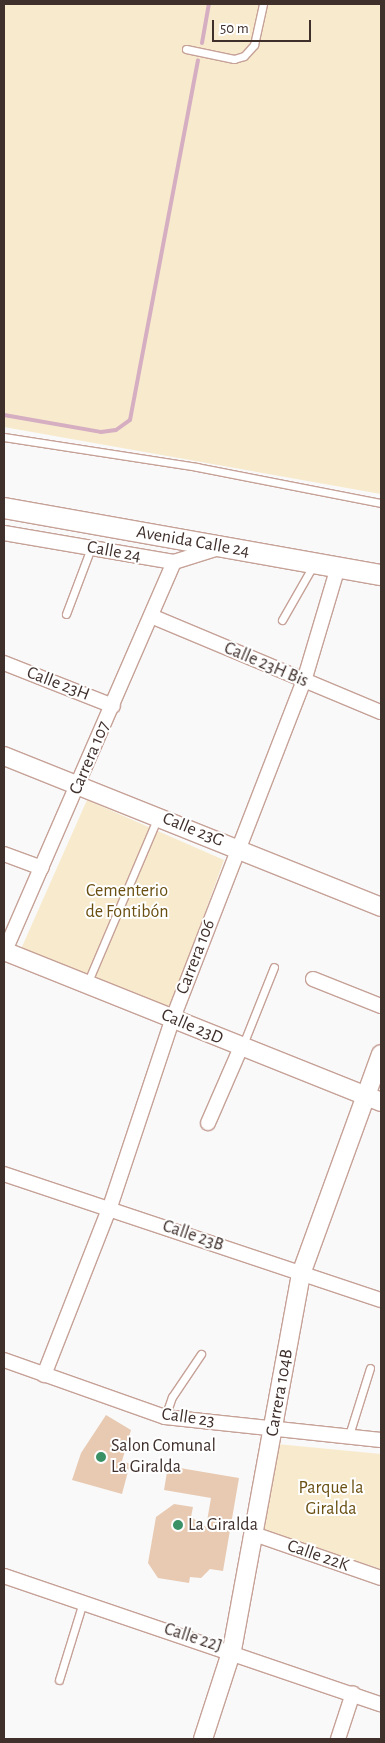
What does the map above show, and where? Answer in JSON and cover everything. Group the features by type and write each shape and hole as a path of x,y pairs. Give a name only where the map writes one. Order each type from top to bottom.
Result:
{"main road":[{"name":"Avenida Calle 24","path":"4,508 381,575"}],"street":[{"path":"85,523 108,551"},
{"name":"Calle 24","path":"4,533 174,562 222,547"},
{"name":"Carrera 107","path":"4,952 80,783 174,562"},
{"name":"Carrera 106","path":"44,1374 110,1207 172,1018 304,681 338,568"},
{"name":"Calle 23H Bis","path":"151,616 381,712"},
{"name":"Calle 23H","path":"4,663 113,706"},
{"name":"Calle 23G","path":"4,756 80,783 381,907"},
{"path":"4,854 42,868"},
{"name":"Calle 23D","path":"4,952 381,1102"},
{"path":"313,978 381,1006"},
{"path":"208,1123 241,1047"},
{"name":"Carrera 104B","path":"203,1739 232,1650 301,1274 364,1094 381,1054"},
{"name":"Calle 23B","path":"4,1174 110,1207 381,1300"},
{"name":"Calle 23","path":"4,1360 165,1417 349,1435 381,1440"},
{"name":"Calle 22K","path":"254,1534 381,1578"},
{"name":"Calle 22J","path":"4,1576 232,1650 381,1704"},
{"path":"338,1739 353,1693"}],"lane":[{"path":"186,49 234,59 244,56 254,45 263,4"},
{"path":"4,437 197,467 381,503"},
{"path":"66,614 91,548"},
{"path":"282,620 314,563"},
{"path":"87,984 158,815"},
{"path":"241,1047 274,967"},
{"path":"165,1417 172,1397 201,1354"},
{"path":"349,1435 370,1368"},
{"path":"59,1680 83,1602"}],"green space":[{"path":"4,4 381,4 381,494 4,427"},
{"name":"Cementerio de Fontibón","path":"87,800 224,860 170,1009 21,949"},
{"name":"Parque la Giralda","path":"277,1444 381,1454 381,1569 260,1530"}],"building":[{"name":"Salon Comunal La Giralda","path":"106,1415 131,1430 122,1461 130,1464 122,1494 72,1480 81,1453"},
{"name":"La Giralda","path":"168,1466 239,1478 223,1571 210,1569 201,1578 190,1577 189,1583 158,1578 148,1563 156,1517 174,1504 193,1507 191,1517 206,1527 211,1498 164,1490"}],"waterway":[{"path":"202,43 209,4"},
{"path":"4,415 101,432 116,430 130,420 198,60"}],"place":[{"name":"Salon Comunal La Giralda","path":"101,1457"},
{"name":"La Giralda","path":"178,1525"}]}
